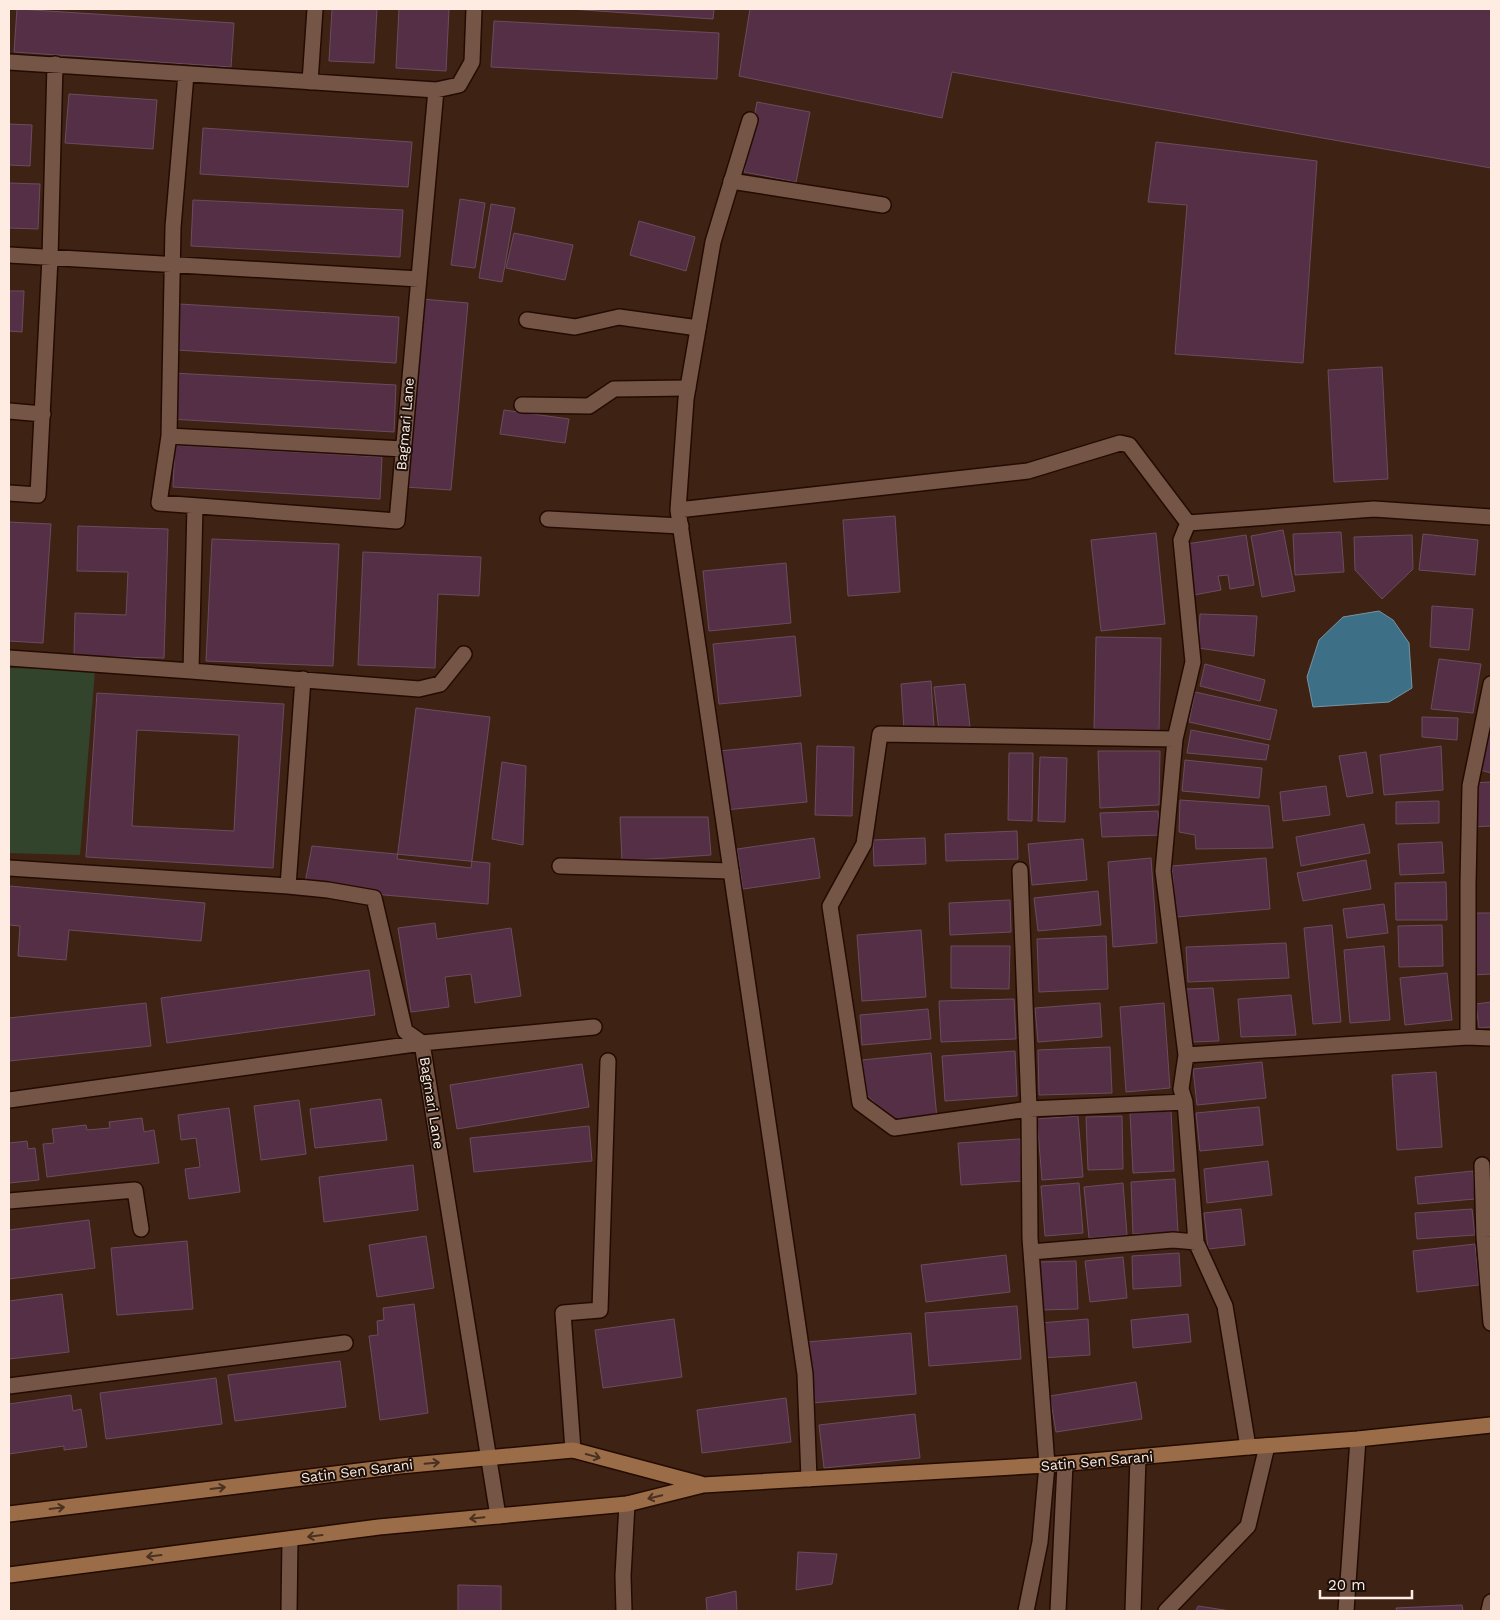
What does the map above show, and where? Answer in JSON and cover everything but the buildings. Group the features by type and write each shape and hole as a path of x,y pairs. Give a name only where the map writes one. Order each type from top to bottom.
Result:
{"main road":[{"name":"Satin Sen Sarani","path":"9,1575 379,1527 627,1504 703,1485 1066,1464 1358,1439 1491,1424"},
{"name":"Satin Sen Sarani","path":"9,1514 400,1466 573,1450 703,1485"}],"street":[{"path":"310,82 315,9"},
{"path":"9,62 436,90 459,85 472,62 474,9"},
{"path":"9,493 38,495 50,258 54,64"},
{"path":"186,74 173,227 169,436 403,449"},
{"name":"Bagmari Lane","path":"169,436 159,503 396,521 436,90"},
{"path":"750,120 713,242 688,388 678,510 805,1374 809,1479"},
{"path":"731,181 883,204"},
{"path":"9,255 419,279"},
{"path":"527,320 575,327 619,317 698,328"},
{"path":"522,405 589,406 614,389 688,388"},
{"path":"9,411 43,414"},
{"path":"678,510 1028,470 1120,443 1129,446 1188,523"},
{"path":"192,671 195,506"},
{"path":"1188,523 1374,509 1491,517"},
{"path":"548,519 681,526"},
{"path":"1188,523 1181,540 1194,662 1175,739 1162,871 1186,1055 1181,1089 1185,1102 1196,1242 1225,1306 1248,1447"},
{"path":"9,658 419,689 440,684 464,654"},
{"path":"288,886 303,679"},
{"path":"1468,1037 1470,786 1491,684"},
{"path":"1175,739 880,734 864,844 830,906 860,1103 894,1128 1029,1109 1185,1102"},
{"path":"560,866 731,871"},
{"path":"9,868 288,886 360,894 374,898 405,1030 422,1043 594,1027"},
{"path":"1020,870 1029,1109 1031,1252 1047,1465 1040,1542 1026,1611"},
{"path":"1186,1055 1468,1037 1491,1038"},
{"name":"Bagmari Lane","path":"9,1100 422,1043 498,1516"},
{"path":"573,1450 563,1313 600,1310 608,1061"},
{"path":"1482,1165 1484,1237 1491,1323"},
{"path":"9,1201 135,1190 141,1229"},
{"path":"1031,1252 1173,1240 1196,1242"},
{"path":"9,1386 345,1343"},
{"path":"1346,1611 1358,1439"},
{"path":"1166,1611 1248,1526 1267,1446"},
{"path":"1132,1611 1138,1457"},
{"path":"1058,1611 1066,1464"},
{"path":"624,1611 623,1576 627,1504"},
{"path":"289,1611 290,1539"},
{"path":"1489,1611 1491,1602"}],"green space":[{"path":"9,668 95,670 80,855 9,853"}],"water":[{"path":"1379,611 1393,620 1409,643 1412,688 1389,702 1313,707 1307,677 1319,640 1343,617"}]}
